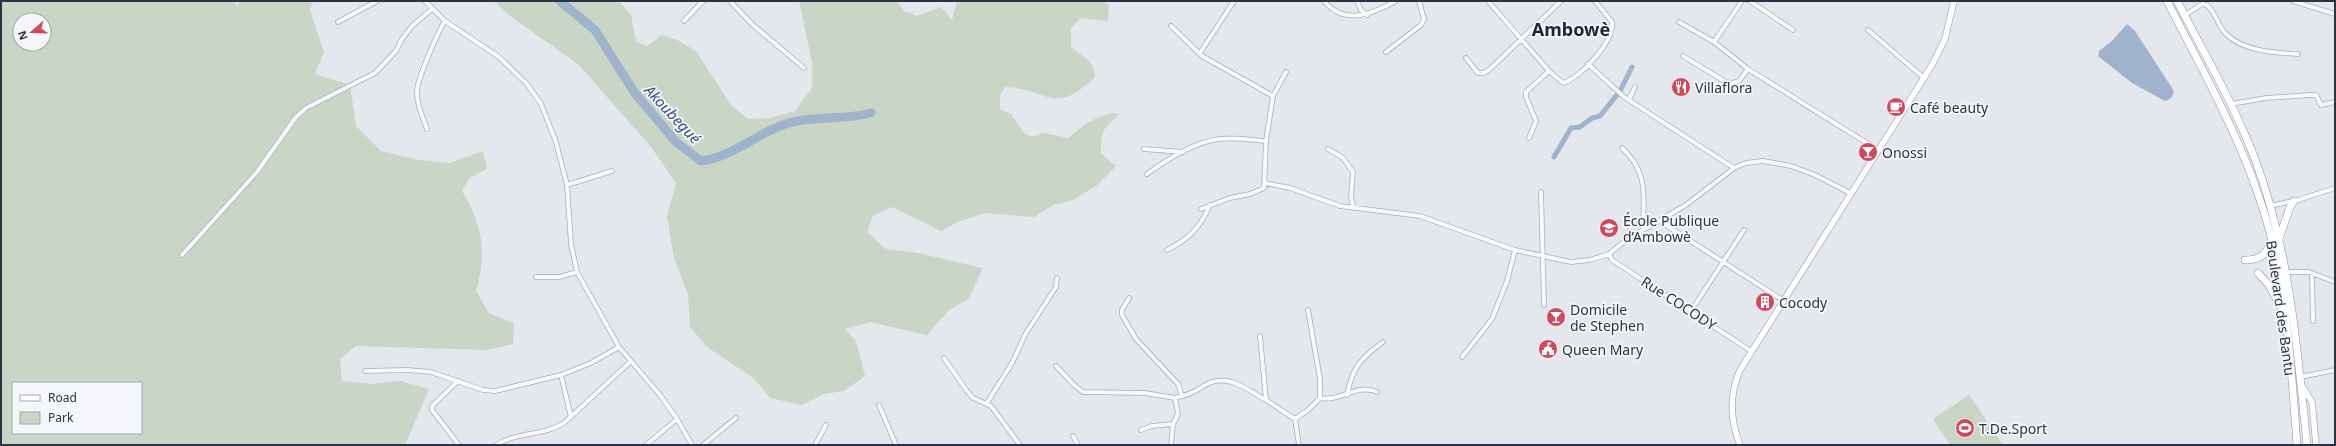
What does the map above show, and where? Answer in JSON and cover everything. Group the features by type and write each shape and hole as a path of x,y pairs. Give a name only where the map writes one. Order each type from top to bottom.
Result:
{"highway":[{"name":"Boulevard des Bantu","path":"2167,1 2227,116 2276,240 2286,272 2291,297 2307,445"},
{"name":"Boulevard des Bantu","path":"2177,1 2231,104 2255,159 2270,206 2276,240 2297,445"},
{"path":"2245,260 2262,257 2268,251 2276,240 2294,201"},
{"path":"2258,273 2269,285 2283,311"}],"main road":[{"path":"1740,445 1732,416 1731,402 1736,379 1751,351 1924,78 1945,39 1954,1"},
{"path":"2301,381 2312,402 2316,445"}],"street":[{"path":"338,22 377,1"},
{"path":"425,1 445,21 490,49 536,94 550,126 567,185 571,244 577,272 619,347 630,362 652,385 677,419 692,445"},
{"path":"684,21 703,1"},
{"path":"730,1 753,25 804,68"},
{"path":"1200,53 1234,1"},
{"path":"1324,1 1342,14 1356,17 1367,15 1396,1"},
{"path":"1357,1 1361,10 1367,15"},
{"path":"1386,52 1421,25 1424,19 1419,1"},
{"path":"1488,1 1549,72 1563,83 1569,81 1588,64 1609,41 1613,29 1608,15 1595,1"},
{"path":"1466,58 1478,73 1484,73 1521,40 1560,1"},
{"path":"1714,42 1742,1"},
{"path":"1750,1 1793,30"},
{"path":"2293,1 2335,14"},
{"path":"2185,15 2202,4 2207,5 2224,31 2233,39 2258,49 2298,54"},
{"path":"182,254 257,172 296,117 306,108 375,73 396,52 402,39 412,26 432,9"},
{"path":"427,129 418,101 417,91 435,39 445,21"},
{"path":"1679,22 1714,42 1748,69 1878,150"},
{"path":"1171,26 1200,53 1225,70 1273,96"},
{"path":"1868,30 1924,78"},
{"path":"1683,56 1729,84 1739,81 1748,69"},
{"path":"1588,64 1629,100 1734,168"},
{"path":"1201,209 1264,188 1266,141 1273,96 1286,72"},
{"path":"1529,138 1536,121 1526,97 1526,92 1549,72"},
{"path":"1629,100 1635,88"},
{"path":"2231,104 2256,99 2310,95 2316,95 2321,105 2335,102"},
{"path":"1147,174 1183,152 1219,139 1266,141"},
{"path":"1622,148 1638,167 1644,184 1643,232"},
{"path":"1144,149 1183,152"},
{"path":"1328,149 1343,158 1353,172 1351,196 1353,207"},
{"path":"1265,183 1290,188 1326,202 1420,216 1515,250 1544,258 1581,261 1608,254 1626,240 1661,222 1709,189 1734,168 1754,162 1782,164 1815,175 1850,193"},
{"path":"567,185 612,171"},
{"path":"2270,206 2294,201 2335,188"},
{"path":"1541,192 1544,258 1544,305"},
{"path":"1167,250 1196,232 1203,222 1210,206"},
{"path":"1661,222 1784,301"},
{"path":"1691,311 1744,230"},
{"path":"1462,357 1480,337 1492,319 1510,274 1515,250"},
{"name":"Rue COCODY","path":"1608,254 1612,260 1751,351"},
{"path":"536,277 559,277 577,272"},
{"path":"2286,272 2312,273 2335,282"},
{"path":"2312,273 2313,321"},
{"path":"987,403 1012,363 1026,334 1054,290 1057,278"},
{"path":"1129,298 1122,310 1122,315 1136,338 1178,384 1182,396"},
{"path":"1295,419 1308,410 1320,398 1320,379 1308,310"},
{"path":"1260,336 1266,400"},
{"path":"1347,395 1353,371 1359,362 1383,342"},
{"path":"365,371 421,371 484,390 495,391 561,375 591,363 619,347"},
{"path":"944,358 973,398 987,403 1000,416 1020,445"},
{"path":"496,445 516,437 557,427 571,417 630,362"},
{"path":"1056,366 1074,386 1083,392 1145,392 1175,398 1196,392 1209,383 1226,380 1266,400 1295,419 1299,445"},
{"path":"2301,381 2335,370"},
{"path":"561,375 571,417"},
{"path":"458,381 432,406 432,410 459,445"},
{"path":"1320,398 1328,400 1347,395 1360,389 1377,392"},
{"path":"1171,445 1173,424 1178,414 1175,398"},
{"path":"880,405 896,445"},
{"path":"703,445 736,418"},
{"path":"646,445 677,419"},
{"path":"1141,430 1152,426 1173,424"},
{"path":"815,445 826,426"},
{"path":"1073,436 1078,445"}],"green space":[{"path":"1,1 232,1 238,5 240,1 313,1 310,10 324,52 315,74 350,85 356,126 381,151 419,160 450,163 483,151 487,169 469,178 462,191 475,215 481,240 481,265 476,291 489,313 514,323 513,344 487,350 356,346 340,359 342,381 371,384 400,381 429,389 405,445 1,445"},
{"path":"494,1 619,1 631,15 636,41 647,46 662,35 677,40 696,51 731,105 748,119 771,118 795,111 812,88 812,62 799,1 897,1 904,11 917,16 941,7 952,20 957,1 1105,1 1109,5 1108,21 1081,18 1071,28 1071,47 1090,62 1095,77 1081,89 1069,96 1059,98 1051,98 1020,89 1005,87 1000,95 1000,109 1011,114 1024,133 1032,137 1043,133 1069,138 1091,121 1104,115 1118,113 1104,130 1101,147 1101,153 1116,166 1096,186 1073,200 1053,205 1034,217 985,213 958,222 941,231 892,207 873,216 867,232 886,249 918,253 983,268 969,298 949,310 927,335 870,322 845,329 856,341 865,376 844,391 824,394 802,405 770,398 755,379 707,347 690,327 688,295 674,258 667,216 676,183 651,147 579,65 510,16"},
{"path":"1969,395 2003,445 1950,445 1933,419"}],"water":[{"path":"2127,24 2135,31 2172,88 2174,93 2170,99 2165,101 2132,83 2098,56 2099,51 2112,41"}],"waterway":[{"name":"Akoubegué","path":"560,1 595,30 634,92 676,142 701,161 725,154 772,130 797,121 871,113"},
{"path":"1554,157 1571,128 1580,127 1592,118 1600,116 1620,91 1632,67"}],"place":[{"name":"Villaflora","path":"1681,87"},
{"name":"Café beauty","path":"1896,107"},
{"name":"Onossi","path":"1868,152"},
{"name":"École Publique d’Ambowè","path":"1609,228"},
{"name":"Cocody","path":"1765,302"},
{"name":"Domicile de Stephen","path":"1556,317"},
{"name":"Queen Mary","path":"1548,349"},
{"name":"T.De.Sport","path":"1965,428"}],"district":[{"name":"Ambowè","path":"1571,29"}]}
